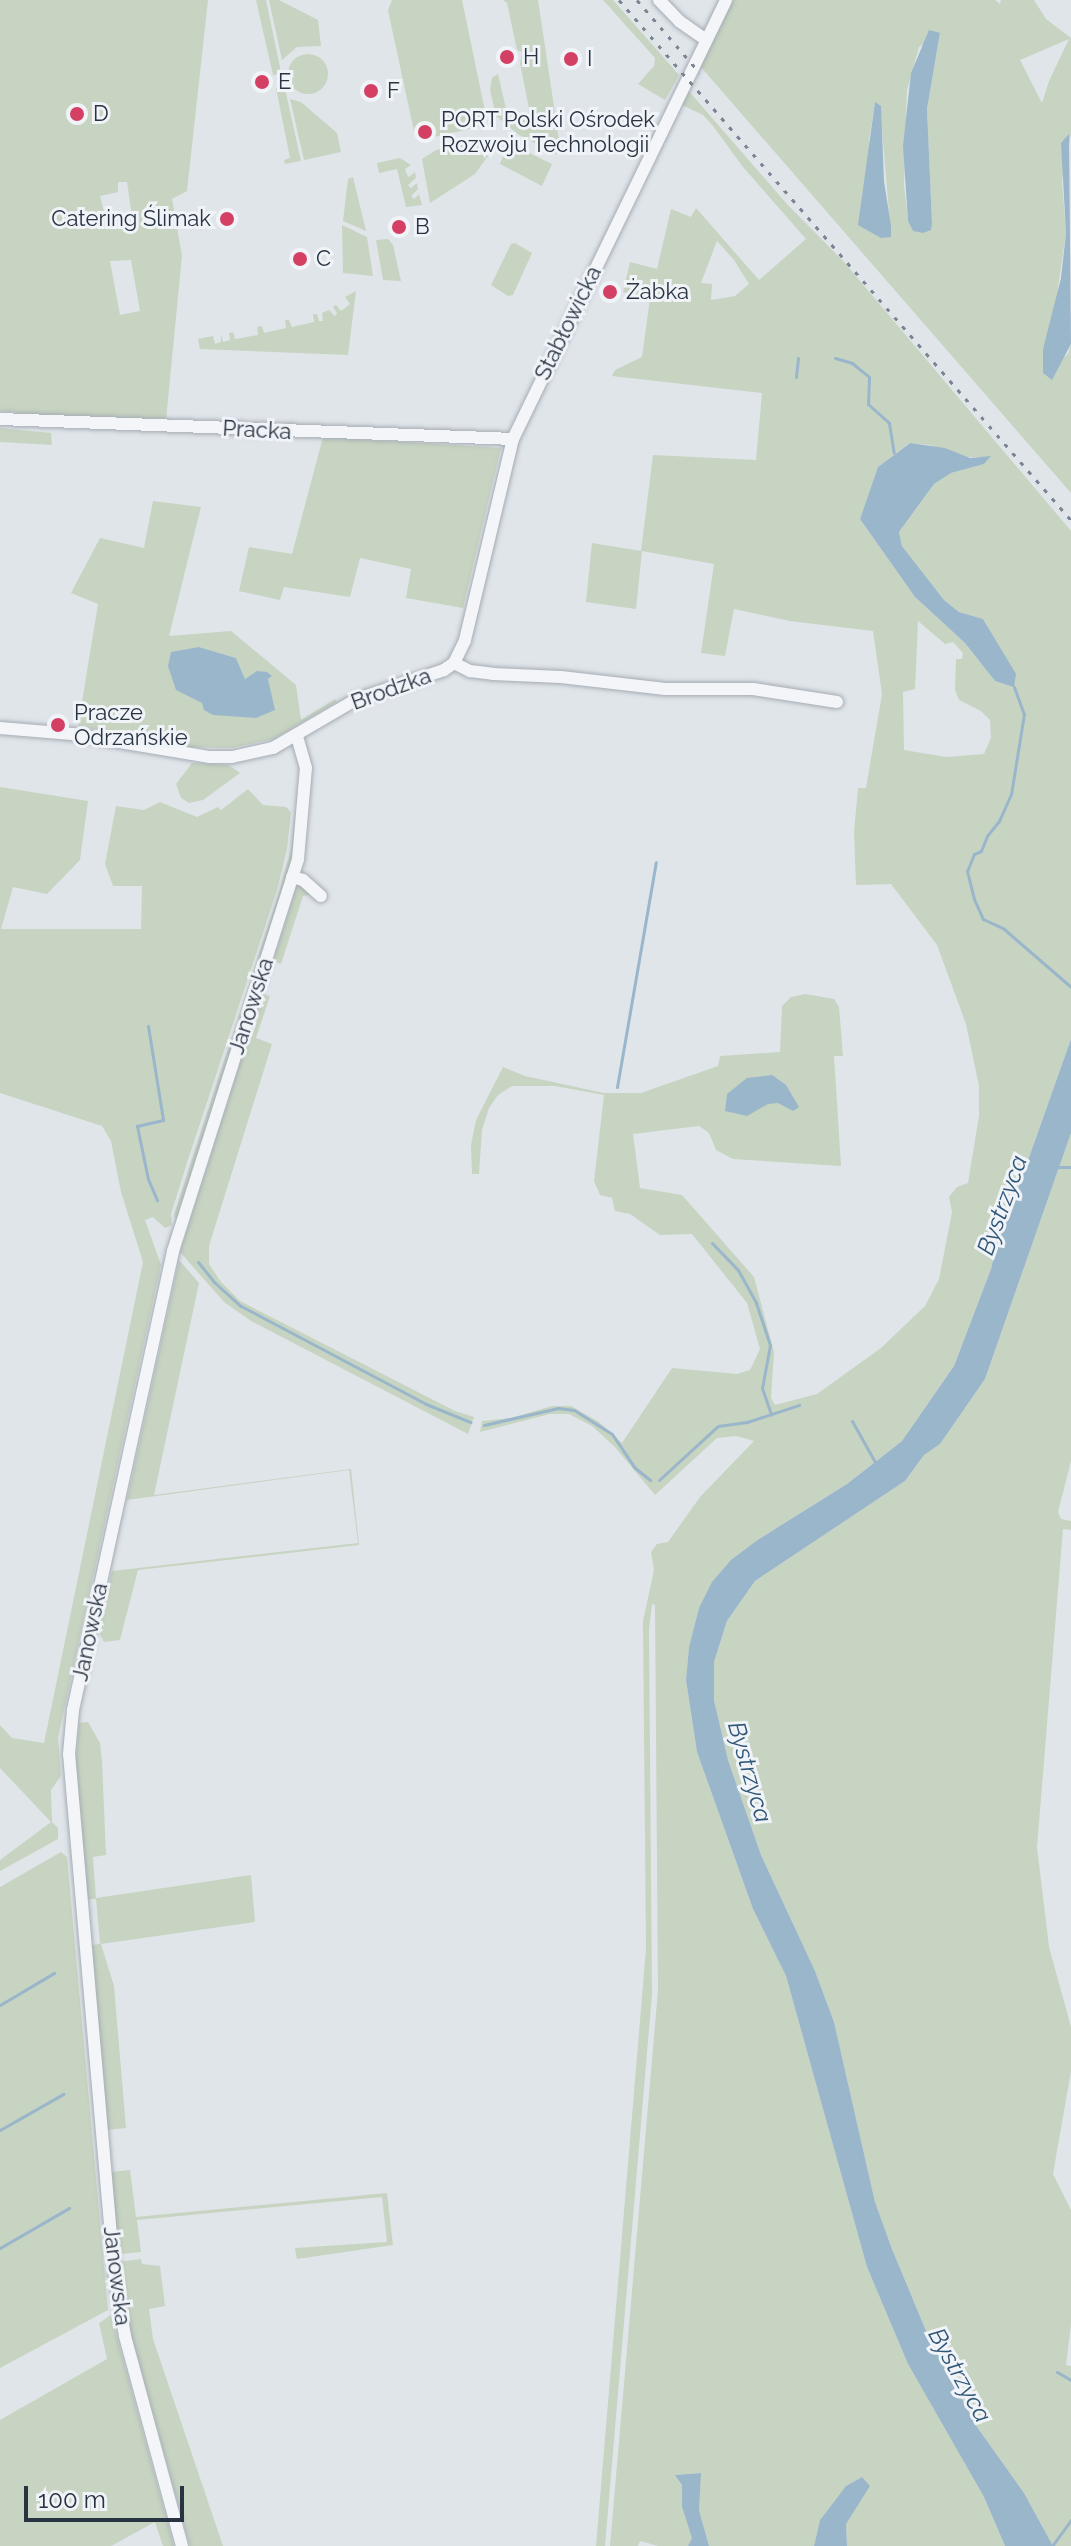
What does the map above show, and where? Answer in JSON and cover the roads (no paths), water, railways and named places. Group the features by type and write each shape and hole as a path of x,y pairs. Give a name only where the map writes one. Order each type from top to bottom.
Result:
{"street":[{"path":"659,0 679,21 706,40"},
{"name":"Stabłowicka","path":"454,663 465,640 513,439 726,0"},
{"name":"Pracka","path":"0,419 513,439"},
{"name":"Brodzka","path":"0,728 110,739 210,757 251,754 297,737 355,700 444,670 454,663 470,671 493,674 561,677 665,689 753,689 837,702"},
{"name":"Janowska","path":"182,2546 125,2336 114,2270 69,1754 73,1710 173,1251 292,877 302,829 306,768 297,737"},
{"path":"292,877 303,880 321,896"}],"water":[{"path":"929,30 940,33 927,109 932,223 931,230 923,233 913,231 908,221 903,146 911,73"},
{"path":"875,102 881,106 884,181 891,226 891,237 881,238 858,225"},
{"path":"1069,134 1071,344 1052,380 1043,373 1043,349 1061,278 1066,233 1061,143"},
{"path":"910,443 945,448 970,458 991,456 984,464 951,473 934,484 899,532 902,546 944,600 959,612 983,619 1016,674 1014,687 995,681 965,643 915,597 860,519 878,467"},
{"path":"199,647 236,658 245,679 257,671 272,676 268,679 275,710 256,718 213,715 204,710 202,703 176,690 168,666 171,652"},
{"path":"1071,1039 1071,1133 985,1379 940,1444 924,1455 905,1481 755,1581 727,1621 714,1662 714,1700 728,1760 761,1855 815,1971 834,2022 875,2202 892,2249 929,2338 977,2427 1024,2493 1053,2546 1005,2546 984,2497 908,2364 867,2267 786,1976 753,1909 697,1752 686,1680 689,1647 699,1608 712,1582 731,1560 759,1539 847,1484 902,1441 954,1366 991,1269 1004,1214 1015,1197"},
{"path":"772,1075 786,1085 799,1107 793,1111 778,1103 768,1104 747,1116 725,1111 727,1094 747,1078"},
{"path":"701,2473 699,2510 709,2546 688,2546 692,2538 682,2507 682,2485 675,2475"},
{"path":"862,2477 870,2486 846,2524 847,2546 814,2546 820,2520 846,2486"}],"waterway":[{"path":"796,377 798,358"},
{"path":"835,358 852,363 869,377 868,404 889,423 894,453"},
{"path":"1014,687 1024,714 1011,794 999,821 987,836 981,851 974,854 967,871 983,919 1004,929 1071,987"},
{"path":"617,1087 656,862"},
{"path":"148,1026 163,1120 137,1126 148,1179 157,1200"},
{"path":"1056,1167 1071,1167"},
{"path":"712,1243 738,1270 756,1303 770,1345 762,1388 771,1414"},
{"path":"198,1262 214,1282 241,1306 426,1404 470,1422"},
{"path":"659,1480 718,1426 747,1422 799,1405"},
{"path":"484,1425 558,1408 574,1410 612,1434 634,1467 650,1480"},
{"path":"852,1421 875,1462"},
{"path":"0,2005 54,1973"},
{"path":"0,2130 63,2094"},
{"path":"0,2248 69,2208"},
{"path":"1057,2372 1071,2380"},
{"path":"1052,2546 1071,2520"}],"railway":[{"path":"619,0 1071,520"},
{"path":"637,0 700,73"}],"place":[{"name":"H","path":"507,57"},
{"name":"I","path":"571,59"},
{"name":"E","path":"262,82"},
{"name":"F","path":"371,91"},
{"name":"D","path":"77,114"},
{"name":"PORT Polski Ośrodek Rozwoju Technologii","path":"425,132"},
{"name":"Catering Ślimak","path":"227,219"},
{"name":"B","path":"399,227"},
{"name":"C","path":"300,259"},
{"name":"Żabka","path":"610,292"},
{"name":"Pracze Odrzańskie","path":"58,725"}],"water label":[{"name":"Bystrzyca","path":"1002,1205"},
{"name":"Bystrzyca","path":"750,1772"},
{"name":"Bystrzyca","path":"960,2375"}]}
